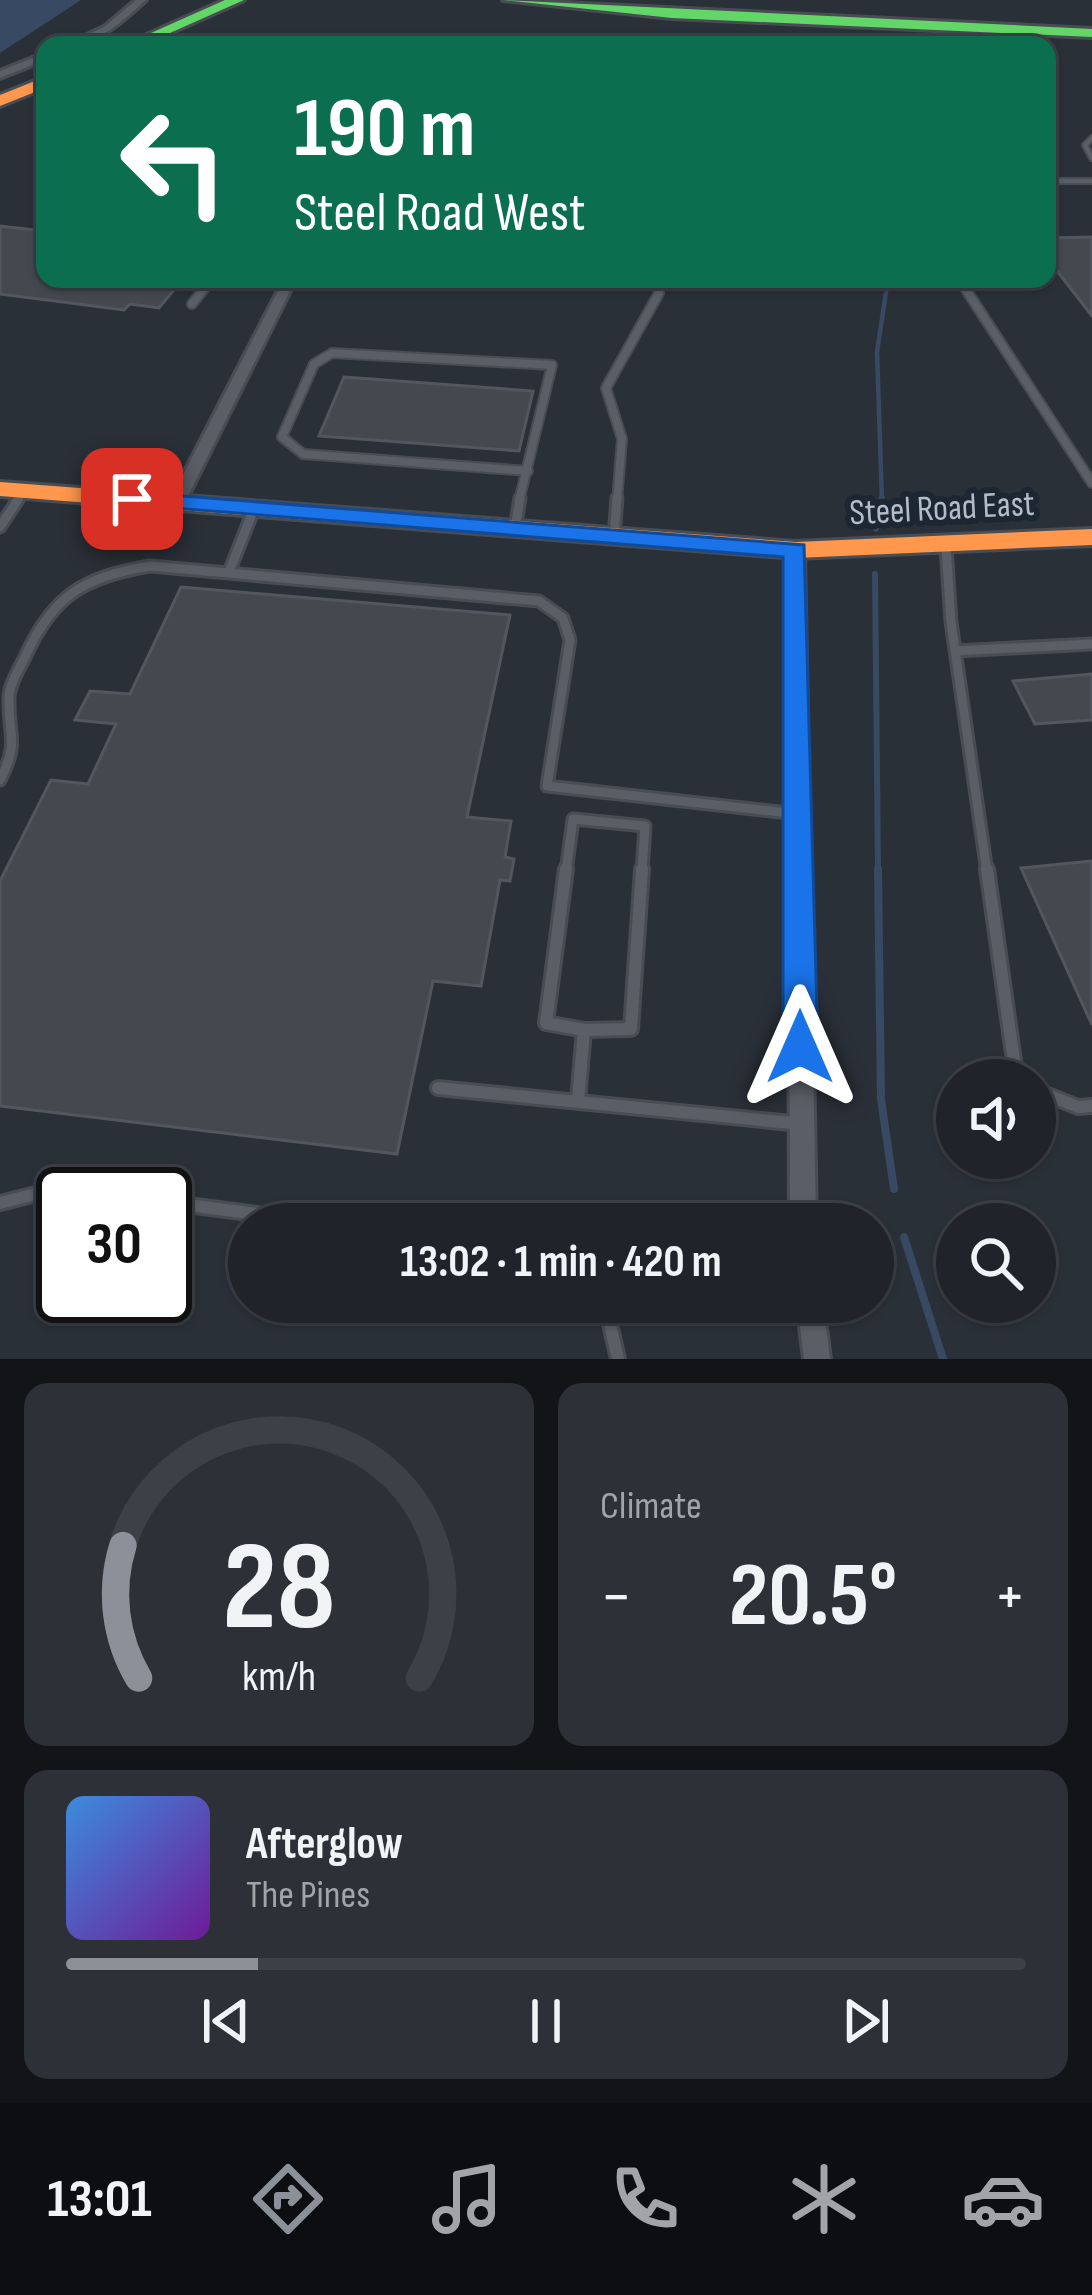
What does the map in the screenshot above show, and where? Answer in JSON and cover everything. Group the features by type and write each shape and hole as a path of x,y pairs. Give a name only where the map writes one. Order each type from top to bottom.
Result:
{"main road":[{"path":"152,36 237,0"},
{"path":"511,0 672,14 1092,30"},
{"path":"556,0 1092,30"},
{"path":"0,101 36,86"},
{"name":"Steel Road East","path":"12,490 796,550 1092,537"}],"street":[{"path":"89,36 141,0"},
{"path":"0,74 36,60"},
{"path":"177,502 285,288"},
{"path":"796,550 802,1203"},
{"path":"813,1323 817,1359"}],"lane":[{"path":"1092,138 1085,145 1092,158"},
{"path":"1056,181 1092,181"},
{"path":"192,304 205,288"},
{"path":"614,537 622,440 606,388 658,288"},
{"path":"965,288 1090,478"},
{"path":"515,529 528,471 551,365 332,353 314,364 281,437 286,446 303,454 528,471"},
{"path":"0,527 12,490"},
{"path":"229,572 254,508"},
{"path":"946,547 955,651 1014,1059"},
{"path":"0,780 16,749 8,694 55,604 90,580 128,568 229,572 507,594 547,602 564,619 569,640 547,786 798,814"},
{"path":"955,651 1092,644"},
{"path":"573,819 645,826 631,1029 584,1030 546,1022 573,819"},
{"path":"578,1100 584,1030"},
{"path":"438,1088 800,1124"},
{"path":"1056,1098 1078,1107 1092,1106"},
{"path":"0,1203 36,1194"},
{"path":"192,1206 228,1210"},
{"path":"610,1323 618,1359"}],"water":[{"path":"0,0 81,0 0,53"}],"building":[{"path":"0,226 36,230 36,288 176,288 159,308 130,304 124,310 0,294"},
{"path":"1092,237 1092,316 1056,270 1056,238"},
{"path":"344,377 533,391 519,451 319,436"},
{"path":"181,587 510,615 467,817 511,821 505,857 514,859 510,881 500,880 481,986 433,981 397,1154 0,1106 0,881 51,780 88,784 116,724 75,720 90,691 130,694"},
{"path":"1092,674 1092,720 1035,724 1013,681"},
{"path":"1092,861 1092,1025 1021,868"}],"waterway":[{"path":"882,498 877,352 887,288"},
{"path":"876,529 882,498"},
{"path":"875,574 878,872"},
{"path":"878,869 881,1099 894,1189"},
{"path":"904,1237 943,1359"}],"traffic: fast":[{"path":"152,36 237,0"},
{"path":"510,0 672,14 1092,33"}],"traffic: slow":[{"path":"0,101 36,86"},
{"path":"0,489 796,550 1092,537"}],"route":[{"path":"132,499 796,550 800,1047"}]}
